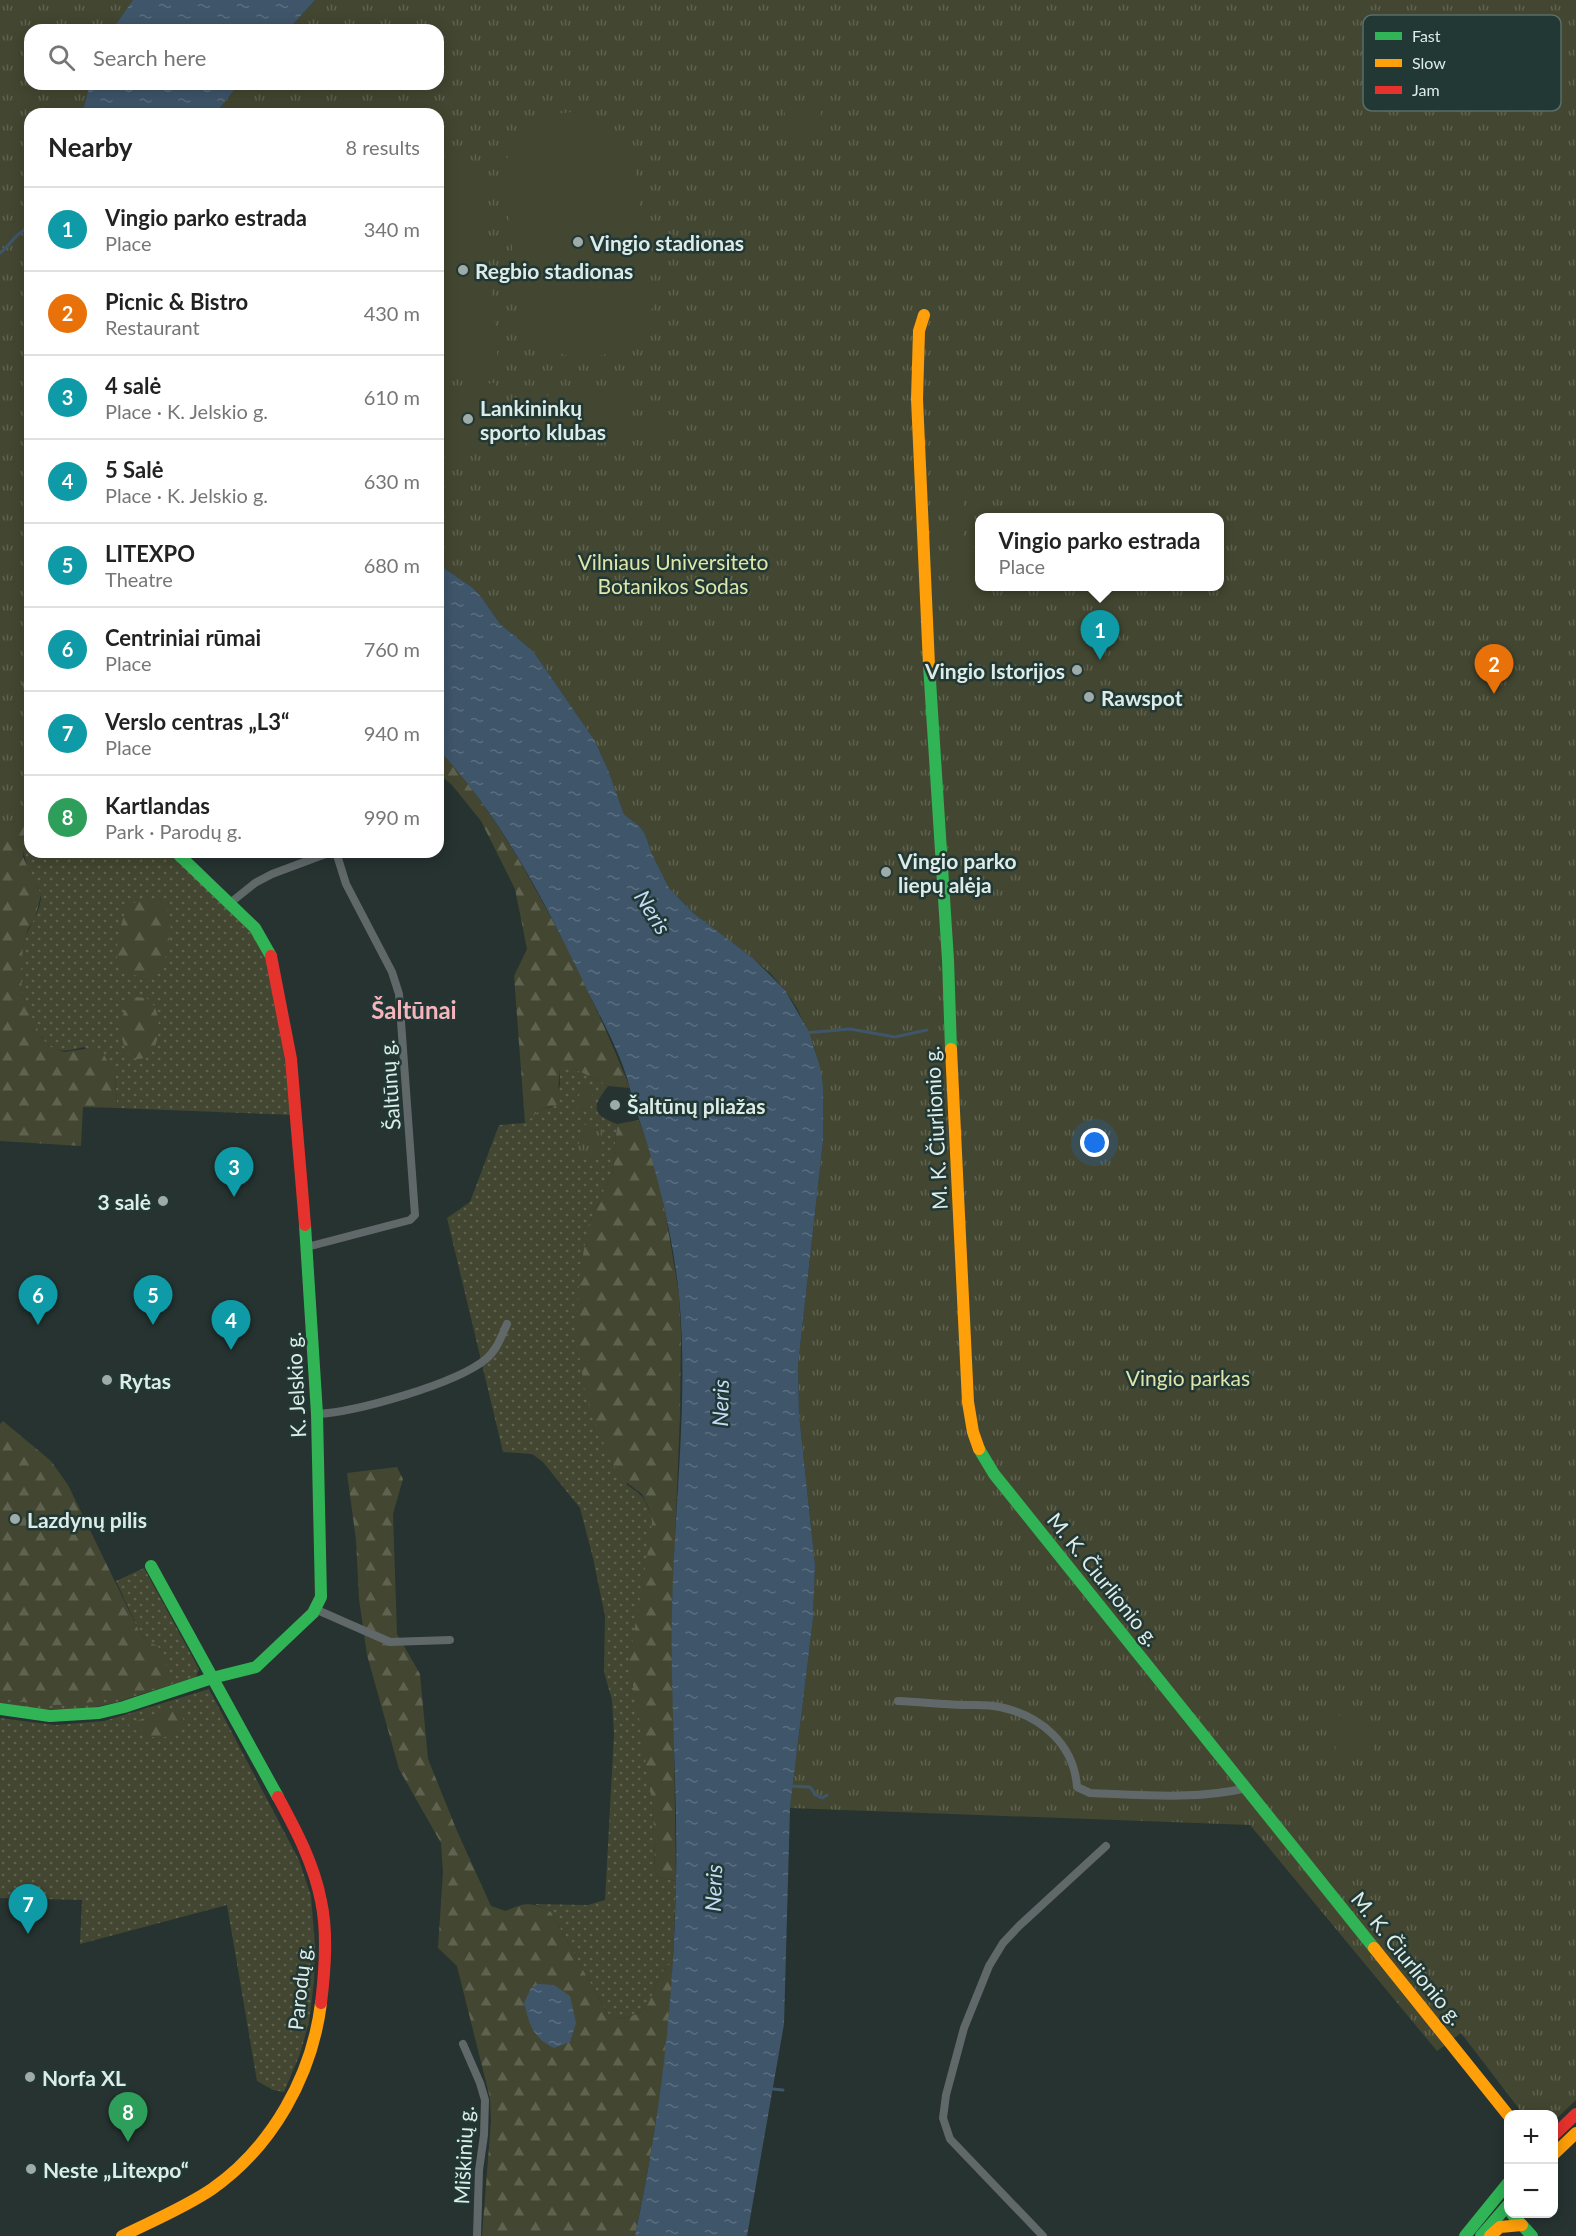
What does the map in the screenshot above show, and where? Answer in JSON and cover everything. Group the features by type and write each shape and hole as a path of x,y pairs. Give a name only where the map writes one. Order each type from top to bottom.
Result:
{"main road":[{"name":"M. K. Čiurlionio g.","path":"924,315 919,331 917,399 928,644 948,960 968,1402 974,1438 979,1453 994,1474 1505,2110"},
{"name":"K. Jelskio g.","path":"182,858 255,928 272,957 291,1059 307,1247 316,1414 322,1589 315,1609"},
{"name":"Parodų g.","path":"122,2236 200,2198 254,2153 270,2134 291,2100 309,2055 321,2010 325,1952 320,1899 301,1841 151,1566"},
{"path":"0,1708 50,1716 99,1713 256,1666 265,1660 315,1609"},
{"path":"1558,2131 1576,2114"},
{"path":"1558,2150 1576,2133"},
{"path":"1465,2236 1504,2189"},
{"path":"1497,2197 1504,2204"},
{"path":"1481,2236 1504,2214"},
{"path":"1516,2218 1532,2236"},
{"path":"1490,2236 1500,2227 1522,2225"}],"street":[{"path":"230,903 255,883 272,874 316,858"},
{"name":"Šaltūnų g.","path":"307,1247 410,1220 416,1215 399,994 392,972 346,884 335,858"},
{"path":"316,1414 337,1413 370,1405 463,1373 485,1360 495,1350 507,1324"},
{"path":"315,1609 390,1642 450,1640"},
{"path":"898,1701 998,1706 1017,1712 1058,1737 1076,1773 1077,1787 1090,1793 1180,1796 1223,1794 1247,1788"},
{"path":"1042,2236 950,2139 945,2126 944,2108 964,2028 989,1966 1003,1943 1106,1846"},
{"name":"Miškinių g.","path":"464,2044 485,2100 484,2135 478,2170 477,2236"}],"green space":[{"path":"0,0 133,0 116,24 24,24 24,90 88,90 84,108 24,108 23,857 41,895 35,918 28,929 23,946 22,994 41,1037 50,1047 64,1052 92,1048 103,1053 115,1075 117,1108 83,1107 81,1146 0,1141"},
{"path":"0,0 133,0 116,24 24,24 24,90 88,90 84,108 24,108 24,826 0,836"},
{"name":"Vingio parkas","path":"315,0 1576,0 1576,2100 1558,2117 1558,2110 1520,2110 1461,2033 1437,2051 1250,1825 790,1808 813,1619 815,1565 799,1414 798,1365 823,1141 823,1086 814,1046 797,1008 785,990 754,959 692,912 669,888 645,834 624,814 595,741 533,651 500,624 473,588 444,568 444,108 220,108 234,90 444,90 444,24 293,24"},
{"path":"821,103 820,137 783,131 786,106"},
{"name":"Vingio stadionas","path":"577,112 605,123 619,135 634,161 653,306 642,326 628,341 611,352 593,357 574,357 555,351 538,340 522,323 503,178 510,150 525,129 548,117"},
{"name":"Regbio stadionas","path":"479,162 499,374 444,379 444,165"},
{"name":"Lankininkų sporto klubas","path":"495,383 500,450 444,455 444,387"},
{"path":"630,390 632,417 673,415 675,437 529,448 526,397"},
{"path":"950,494 963,494 963,539 950,539"},
{"path":"952,546 970,546 968,606 951,605"},
{"path":"444,756 480,800 526,873 575,964 630,1088 608,1086 573,1068 560,1068 557,1105 541,1109 525,1123 514,976 527,949 515,889 481,821 444,778"},
{"path":"25,858 175,858 254,935 270,962 293,1115 117,1108 115,1075 84,1047 64,1051 56,1050 48,1045 29,1014 21,987 24,941 41,901 41,895"},
{"path":"149,898 159,900 168,909 171,930 163,971 144,977 124,970 117,958 117,947 121,925 128,908 138,901"},
{"path":"137,997 146,998 152,1004 159,1022 156,1043 152,1052 137,1059 131,1056 126,1049 121,1030 125,1010"},
{"path":"560,1068 573,1068 608,1086 599,1099 597,1109 602,1117 617,1124 613,1170 588,1226 627,1485 638,1492 644,1500 652,1522 655,1871 659,1877 676,1881 673,1962 660,1975 646,2007 640,2012 618,2019 607,2013 551,1912 535,1904 588,1905 605,1900 614,1734 612,1700 604,1672 605,1616 593,1558 580,1508 543,1462 532,1454 503,1452 447,1218 470,1202 499,1125 525,1123 541,1109 552,1107 560,1085"},
{"path":"580,1086 593,1088 590,1111 578,1109"},
{"path":"639,1120 657,1172 666,1216 679,1294 681,1334 672,1612 676,1881 659,1877 655,1871 653,1807 629,1661 652,1522 642,1494 619,1477 599,1433 585,1393 577,1341 579,1278 588,1226 613,1170 617,1124"},
{"path":"582,1124 603,1128 598,1160 577,1156"},
{"path":"3,1421 51,1461 68,1485 140,1633 148,1642 158,1646 174,1683 82,1704 44,1705 0,1697 0,1424"},
{"path":"397,1467 403,1479 393,1514 397,1634 420,1674 428,1759 491,1906 506,1911 528,1904 551,1912 607,2013 618,2019 640,2012 646,2007 660,1975 673,1962 668,2031 659,2100 635,2236 482,2236 491,2121 490,2098 457,1966 438,1948 443,1872 441,1843 399,1769 367,1655 359,1599 356,1540 347,1473"},
{"path":"144,1568 199,1669 196,1677 114,1703 80,1710 32,1709 0,1703 0,1697 49,1705 148,1642 140,1633 116,1581"},
{"path":"209,1689 299,1860 311,1896 315,1946 309,2022 300,2054 284,2092 273,2090 257,2081 227,1905 80,1944 82,1900 0,1898 0,1718 55,1725 104,1721"},
{"path":"178,1706 184,1721 184,1729 169,1736 147,1736 128,1724"},
{"path":"1333,1715 1364,1716 1374,1752 1336,1754"}],"water":[{"path":"133,0 315,0 293,24 116,24"},
{"path":"88,90 234,90 220,108 84,108"},
{"name":"Neris","path":"444,568 473,588 500,624 533,651 595,741 624,814 645,834 669,888 692,912 754,959 785,990 809,1032 820,1067 823,1086 823,1141 798,1365 799,1414 815,1565 813,1619 790,1808 784,2024 747,2236 635,2236 652,2148 664,2060 675,1927 676,1848 672,1645 673,1572 682,1413 682,1334 672,1245 662,1196 648,1147 626,1074 615,1047 559,932 524,868 505,836 444,756"},
{"path":"539,1984 554,1985 570,1996 576,2023 570,2042 554,2048 536,2035 533,2030 524,2003 531,1988"}],"waterway":[{"path":"0,253 24,230"},
{"path":"805,1033 850,1029 895,1037 927,1030"},
{"path":"790,1786 810,1787 816,1795 822,1798 827,1795"},
{"path":"773,2089 783,2090"}],"traffic: fast":[{"path":"929,665 948,960 951,1049"},
{"path":"182,858 255,928 271,956"},
{"path":"0,1709 50,1716 99,1713 212,1678 256,1667 313,1613 321,1597 317,1414 305,1225"},
{"path":"979,1449 994,1474 1374,1948"},
{"path":"151,1566 278,1797"},
{"path":"1465,2236 1504,2188"},
{"path":"1481,2236 1504,2210"},
{"path":"1516,2218 1532,2236"}],"traffic: slow":[{"path":"924,315 919,331 917,399 929,665"},
{"path":"951,1049 968,1402 973,1432 979,1449"},
{"path":"1374,1948 1504,2110"},
{"path":"122,2236 212,2189 234,2172 253,2152 286,2108 298,2083 309,2057 321,2003"},
{"path":"1558,2150 1576,2133"},
{"path":"1490,2236 1500,2227 1522,2225"}],"traffic: jam":[{"path":"271,956 291,1059 305,1225"},
{"path":"278,1797 309,1861 321,1901 325,1939 321,2003"},
{"path":"1558,2131 1576,2114"}],"place":[{"name":"Vingio stadionas","path":"578,242"},
{"name":"Regbio stadionas","path":"463,270"},
{"name":"Lankininkų sporto klubas","path":"468,419"},
{"name":"Vingio parko estrada","path":"1100,660"},
{"name":"Vingio Istorijos","path":"1077,670"},
{"name":"Picnic & Bistro","path":"1494,694"},
{"name":"Rawspot","path":"1089,697"},
{"name":"Vingio parko liepų alėja","path":"886,872"},
{"name":"Šaltūnų pliažas","path":"615,1105"},
{"name":"4 salė","path":"234,1197"},
{"name":"3 salė","path":"163,1201"},
{"name":"Centriniai rūmai","path":"38,1325"},
{"name":"LITEXPO","path":"153,1325"},
{"name":"5 Salė","path":"231,1350"},
{"name":"Rytas","path":"107,1380"},
{"name":"Lazdynų pilis","path":"15,1519"},
{"name":"Verslo centras „L3“","path":"28,1934"},
{"name":"Norfa XL","path":"30,2077"},
{"name":"Kartlandas","path":"128,2142"},
{"name":"Neste „Litexpo“","path":"31,2169"}],"district":[{"name":"Šaltūnai","path":"414,1009"}],"park label":[{"name":"Vilniaus Universiteto Botanikos Sodas","path":"673,573"}]}
